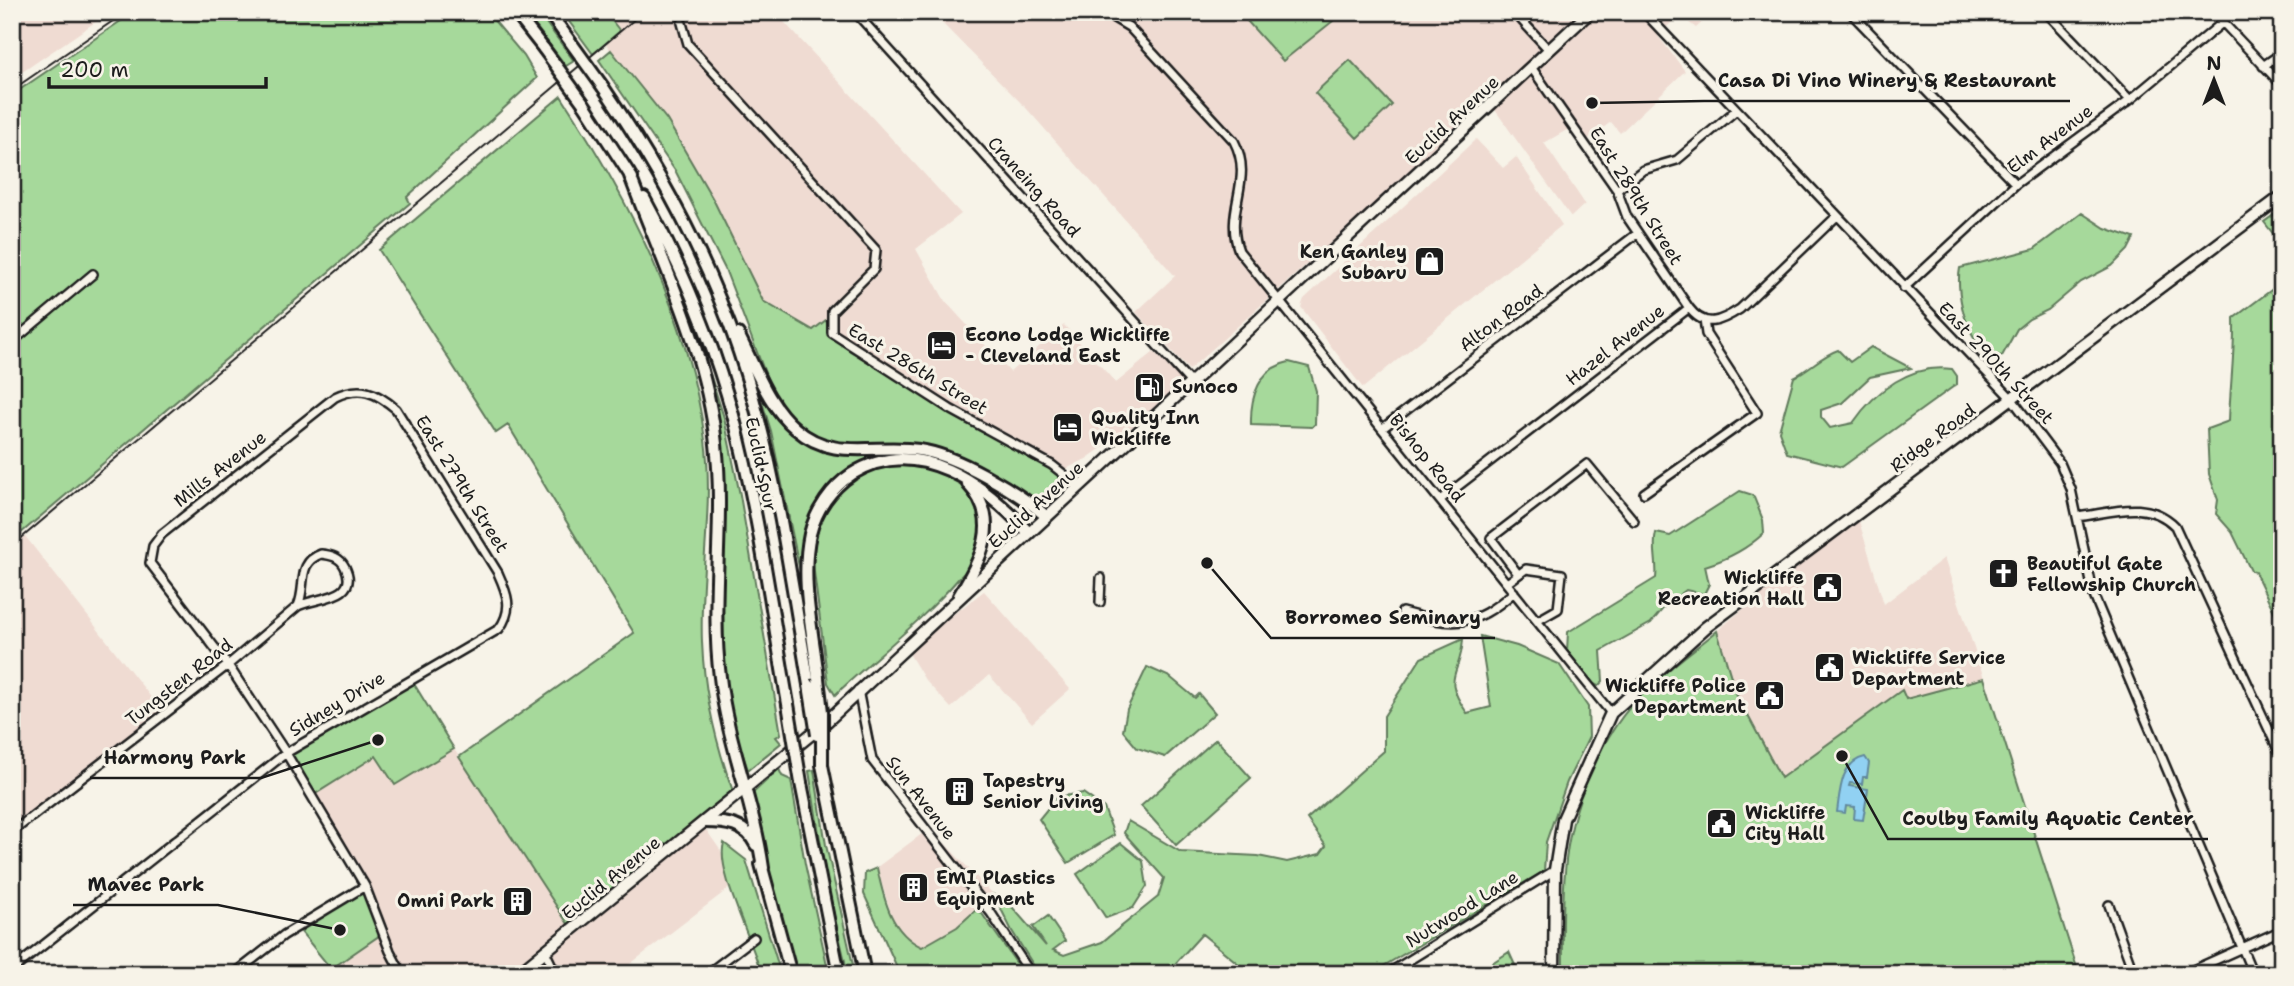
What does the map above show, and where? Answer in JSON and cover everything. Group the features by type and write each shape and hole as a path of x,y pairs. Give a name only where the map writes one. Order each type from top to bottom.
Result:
{"highway":[{"name":"Euclid Spur","path":"515,12 584,104 629,173 678,265 699,313 726,391 753,507 839,974"},
{"name":"Euclid Spur","path":"549,12 603,88 675,205 720,301 747,376 767,454 813,682"},
{"path":"629,173 684,308 711,410 719,476 718,662 727,721 791,974"},
{"path":"720,301 771,400 803,435 841,450 909,449 934,453 1008,490 1046,516"},
{"path":"865,974 822,765 813,682 808,552 816,518 828,496 853,474 891,460 920,461 961,477 994,496 1028,532"},
{"path":"959,596 981,556 987,532 981,502 961,477"},
{"path":"705,822 732,824 745,831 755,844 763,868"}],"main road":[{"name":"Euclid Avenue","path":"517,974 825,723 858,689 1080,487 1590,12"},
{"name":"Ridge Road","path":"1611,713 1706,626 2282,196"},
{"path":"1555,974 1555,870 1563,820 1611,713"}],"street":[{"name":"Craneing Road","path":"855,12 1190,382"},
{"name":"Bishop Road","path":"1095,12 1121,20 1129,27 1234,141 1241,154 1244,177 1233,219 1236,241 1250,265 1280,298 1611,713"},
{"path":"1514,12 1549,50"},
{"name":"East 290th Street","path":"1644,12 2011,399 2060,463 2077,517 2094,596 2253,974"},
{"path":"1850,12 2016,184"},
{"path":"2046,12 2130,100"},
{"path":"2213,12 2282,85"},
{"name":"East 286th Street","path":"682,23 688,44 876,250 874,269 832,311 832,333 950,409 1052,465 1080,487"},
{"name":"Elm Avenue","path":"1904,288 2016,184 2130,100 2222,23"},
{"path":"2263,66 2282,53"},
{"name":"East 289th Street","path":"1531,67 1618,190 1627,217 1689,308"},
{"path":"1618,190 1643,170 1678,160 1735,111"},
{"path":"1704,320 1711,323 1723,320 1740,309 1837,216"},
{"name":"Alton Road","path":"1382,428 1638,233"},
{"path":"12,342 93,274"},
{"name":"Hazel Avenue","path":"1440,500 1689,308 1695,316 1704,320"},
{"path":"1644,493 1757,413 1706,334 1704,320"},
{"name":"East 279th Street","path":"335,397 362,390 377,393 396,409 498,573 508,595 506,620 499,629 488,633"},
{"name":"Mills Avenue","path":"228,665 158,578 150,564 153,546 162,534 335,397"},
{"path":"1478,547 1587,464 1634,521"},
{"path":"2077,517 2142,509 2161,515 2175,526 2282,758"},
{"path":"1491,538 1518,574"},
{"name":"Tungsten Road","path":"12,832 228,665 298,606 308,600 333,598 340,594 347,580 344,565 338,559 321,554 307,563 303,571 304,594 298,606"},
{"path":"1507,583 1526,569 1562,574 1558,609 1537,621"},
{"path":"1100,602 1101,578"},
{"path":"1402,612 1452,624 1474,621 1494,610 1514,592"},
{"name":"Sidney Drive","path":"12,970 286,753 488,633"},
{"path":"228,665 286,753 365,886 390,951 402,974"},
{"name":"Sun Avenue","path":"858,689 872,760 991,913 1031,974"},
{"name":"Nutwood Lane","path":"1387,974 1555,870"},
{"path":"234,974 284,935 365,886"},
{"path":"2109,905 2134,974"},
{"path":"2184,974 2282,930"},
{"path":"707,974 754,938"},
{"path":"545,951 556,974"}],"shaded area":[{"path":"12,12 110,12 12,79"},
{"path":"605,12 775,12 961,214 916,249 945,301 1010,372 1064,325 1116,383 1154,352 1185,382 1146,417 1086,459 1058,473 763,301 714,201 667,120 605,43 620,31"},
{"path":"931,12 1511,12 1545,50 1189,370 1136,312 1175,276 1027,109"},
{"path":"1522,12 1586,12 1551,45"},
{"path":"1595,12 1713,12 1696,28 1679,15 1658,36 1685,71 1620,133 1611,122 1588,139 1556,97 1572,127 1544,143 1585,204 1571,217 1493,107"},
{"name":"Ken Ganley Subaru","path":"1476,139 1503,168 1516,157 1562,225 1363,388 1301,307 1304,299"},
{"path":"1858,518 1884,604 1944,558 1984,678 1906,699 1902,690 1781,778 1736,693 1717,631 1798,563"},
{"path":"25,536 164,714 12,832 12,546"},
{"path":"984,591 1070,689 1032,723 989,675 951,708 925,680 907,650"},
{"path":"454,749 572,930 702,824 721,851 732,886 621,971 622,974 324,974 383,933 365,886 312,796 376,756 395,785"},
{"path":"930,828 994,895 957,927 922,947 904,939 894,923 877,869 873,870"}],"green space":[{"path":"134,12 487,12 524,56 537,78 407,197 410,203 21,533 12,522 12,95"},
{"path":"525,12 538,12 574,61 566,66"},
{"path":"562,12 605,12 620,31 593,54"},
{"path":"1239,12 1325,12 1333,21 1283,61"},
{"path":"611,50 667,120 714,201 763,301 813,330 826,320 831,337 850,351 1058,473 1063,478 1063,485 1042,503 1015,492 936,449 913,444 869,446 838,443 812,432 787,413 775,399 725,269 676,172 599,60"},
{"path":"1350,60 1392,105 1357,138 1315,93"},
{"path":"561,96 610,176 652,260 685,348 697,394 705,440 708,490 702,592 703,662 712,721 735,797 572,930 459,757 634,633 508,425 496,433 379,250"},
{"path":"2282,209 2282,245 2264,222"},
{"path":"2082,213 2105,228 2134,238 2128,250 2112,266 2081,282 2048,310 2029,319 2017,329 2002,356 1990,353 1972,335 1966,321 1960,293 1960,268 2034,249"},
{"path":"2282,282 2282,628 2232,532 2216,514 2218,500 2209,474 2207,429 2229,421 2234,318"},
{"path":"1871,347 1911,368 1870,377 1842,403 1821,410 1821,417 1830,428 1853,423 1883,390 1922,370 1952,369 1957,376 1957,384 1842,467 1787,453 1779,431 1794,377 1838,350 1850,362"},
{"path":"1289,362 1309,367 1316,391 1315,424 1312,427 1251,425 1252,404 1258,385 1270,370"},
{"path":"710,374 724,418 740,495 781,734 776,737 781,743 748,770 733,725 724,680 721,456 719,431 707,375"},
{"path":"762,402 766,402 795,435 807,442 854,455 920,452 961,468 992,488 959,471 882,457 822,499 802,581 771,431"},
{"path":"884,464 932,469 964,486 975,502 980,517 982,534 979,550 972,565 930,609 835,695 828,683 812,556 821,523 833,499 853,481"},
{"path":"1740,491 1753,495 1763,520 1764,533 1737,553 1705,566 1709,584 1704,594 1686,590 1666,605 1651,623 1601,651 1603,681 1598,686 1593,683 1567,651 1568,632 1656,578 1656,533 1670,536"},
{"path":"1717,631 1736,693 1781,778 1902,690 1906,699 1984,678 2079,974 1563,974 1563,897 1568,848 1580,798 1590,773 1601,750 1630,707 1655,681"},
{"path":"1480,636 1517,646 1559,664 1588,707 1589,737 1567,782 1546,842 1544,871 1370,974 1251,974 1202,934 1175,964 1152,974 1039,974 1012,931 994,895 1007,901 1046,946 1033,927 1048,916 1065,941 1053,950 1064,955 1102,942 1158,897 1164,878 1124,833 1128,821 1181,852 1258,856 1287,862 1320,854 1326,846 1307,819 1384,751 1384,716 1421,658 1463,639 1453,682 1459,700 1467,713 1491,707"},
{"path":"1147,667 1170,677 1195,698 1199,694 1215,713 1165,757 1137,748 1123,731 1127,709"},
{"path":"411,679 454,749 395,785 376,756 312,796 286,753"},
{"path":"1216,739 1251,778 1176,845 1141,806"},
{"path":"779,769 782,776 791,780 805,864 829,974 797,974 760,837 752,794"},
{"path":"814,770 826,845 855,974 848,974 828,890 809,771"},
{"path":"1083,793 1104,808 1114,835 1068,863 1039,819 1057,797"},
{"path":"724,843 746,860 781,974 761,974 730,888 723,855"},
{"path":"1121,843 1143,861 1147,886 1133,908 1106,918 1077,874"},
{"path":"877,868 890,914 911,941 922,947 957,927 978,908 1024,974 900,974 864,894 865,873"},
{"path":"365,886 383,933 331,969 297,927"},
{"path":"1509,952 1519,974 1475,974"}],"water":[{"path":"1865,757 1869,763 1867,777 1863,777 1862,784 1850,783 1849,786 1868,789 1863,820 1854,819 1855,807 1846,806 1845,813 1837,812 1846,771 1857,760"}],"railway":[{"path":"12,90 126,12"},
{"path":"12,546 643,12"}],"place":[{"name":"Casa Di Vino Winery & Restaurant","path":"1592,103"},
{"name":"Ken Ganley Subaru","path":"1430,262"},
{"name":"Econo Lodge Wickliffe - Cleveland East","path":"942,345"},
{"name":"Sunoco","path":"1149,387"},
{"name":"Quality Inn Wickliffe","path":"1068,428"},
{"name":"Borromeo Seminary","path":"1207,563"},
{"name":"Beautiful Gate Fellowship Church","path":"2004,574"},
{"name":"Wickliffe Recreation Hall","path":"1827,588"},
{"name":"Wickliffe Service Department","path":"1829,668"},
{"name":"Wickliffe Police Department","path":"1769,696"},
{"name":"Harmony Park","path":"378,740"},
{"name":"Coulby Family Aquatic Center","path":"1842,756"},
{"name":"Tapestry Senior Living","path":"960,791"},
{"name":"Wickliffe City Hall","path":"1722,823"},
{"name":"EMI Plastics Equipment","path":"913,888"},
{"name":"Omni Park","path":"517,901"},
{"name":"Mavec Park","path":"340,930"}]}
